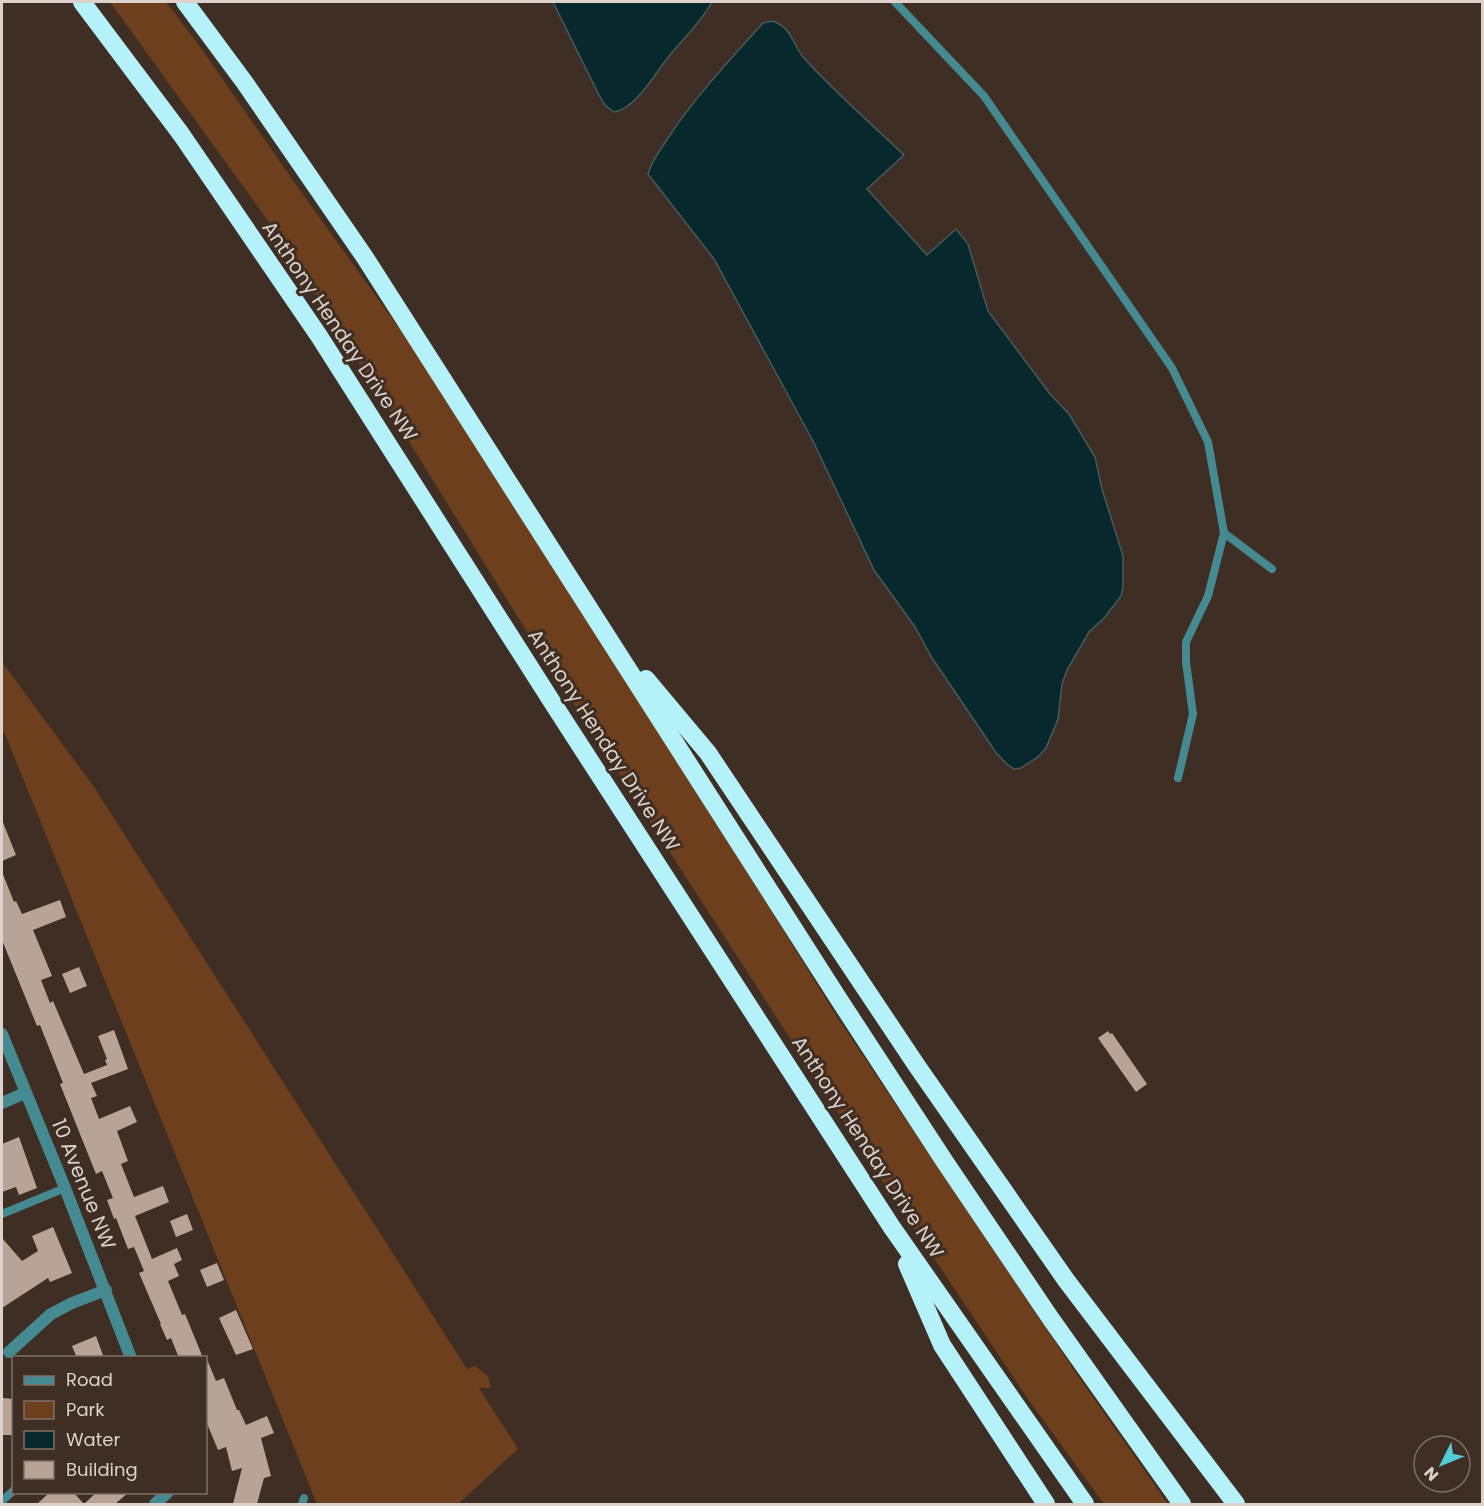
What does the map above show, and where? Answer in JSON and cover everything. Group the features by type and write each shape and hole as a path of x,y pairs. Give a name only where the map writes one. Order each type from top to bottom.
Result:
{"highway":[{"name":"Anthony Henday Drive NW","path":"82,2 181,134 319,336 573,735 891,1226 1085,1504"},
{"path":"185,2 252,93 364,256 945,1162 1051,1319 1182,1504"},
{"path":"599,624 708,753 916,1066 1066,1280 1236,1504"},
{"path":"891,1226 942,1345 1046,1504"}],"street":[{"name":"10 Avenue NW","path":"2,1034 106,1290 130,1356"},
{"path":"2,1103 25,1093"},
{"path":"9,1352 51,1314 106,1290"}],"lane":[{"path":"895,2 984,96 1172,368 1208,442 1224,533 1208,596 1186,642 1186,662 1193,714 1178,778"},
{"path":"1224,533 1272,569"},
{"path":"2,1214 65,1188"}],"green space":[{"path":"110,2 166,2 199,45 414,349 558,567 839,1020 1076,1373 1168,1504 1104,1504 1028,1399 879,1176 512,608 271,225"},
{"path":"2,662 94,787 467,1369 475,1366 488,1376 491,1388 479,1388 518,1449 458,1504 317,1504 2,731"}],"water":[{"path":"553,2 712,2 698,23 638,97 614,112 605,105 600,97"},
{"path":"772,21 784,27 800,53 816,71 904,155 867,189 927,255 956,229 968,244 988,311 1050,394 1069,414 1095,457 1102,489 1123,556 1121,596 1105,617 1089,632 1067,670 1062,684 1058,719 1046,748 1038,757 1021,768 1014,769 997,754 932,658 915,627 874,570 813,441 714,259 648,174 658,153 700,95 763,23"}],"building":[{"path":"2,820 16,855 2,861"},
{"path":"2,872 14,902 16,901 22,914 60,900 66,917 33,930 52,976 41,980 50,1003 53,1001 84,1074 107,1065 98,1036 114,1030 128,1069 91,1083 97,1096 91,1098 99,1119 130,1106 137,1122 117,1131 128,1161 121,1164 134,1197 163,1186 169,1202 135,1216 152,1259 177,1248 182,1260 174,1264 179,1276 168,1281 202,1356 178,1356 171,1338 167,1340 139,1273 144,1271 134,1247 128,1249 116,1218 114,1219 107,1200 113,1198 102,1171 96,1174 60,1084 63,1083 40,1025 37,1026 2,940"},
{"path":"79,967 87,986 70,993 62,974"},
{"path":"1108,1031 1112,1033 1147,1084 1136,1092 1098,1038"},
{"path":"19,1137 37,1188 19,1195 16,1187 2,1192 2,1144"},
{"path":"187,1214 193,1230 176,1237 170,1221"},
{"path":"53,1227 72,1273 50,1282 48,1278 2,1308 2,1238 22,1261 38,1251 32,1236"},
{"path":"217,1263 224,1280 207,1287 200,1270"},
{"path":"236,1310 253,1349 236,1355 219,1318"},
{"path":"96,1336 103,1356 76,1356 72,1346"},
{"path":"207,1359 216,1381 224,1378 246,1425 267,1416 274,1433 261,1438 271,1476 264,1478 257,1504 233,1504 242,1468 232,1471 226,1447 218,1450 207,1423"},
{"path":"2,1398 12,1399 12,1435 2,1435"},
{"path":"48,1494 75,1494 84,1504 37,1504"},
{"path":"95,1494 127,1494 115,1504 84,1504"}]}
